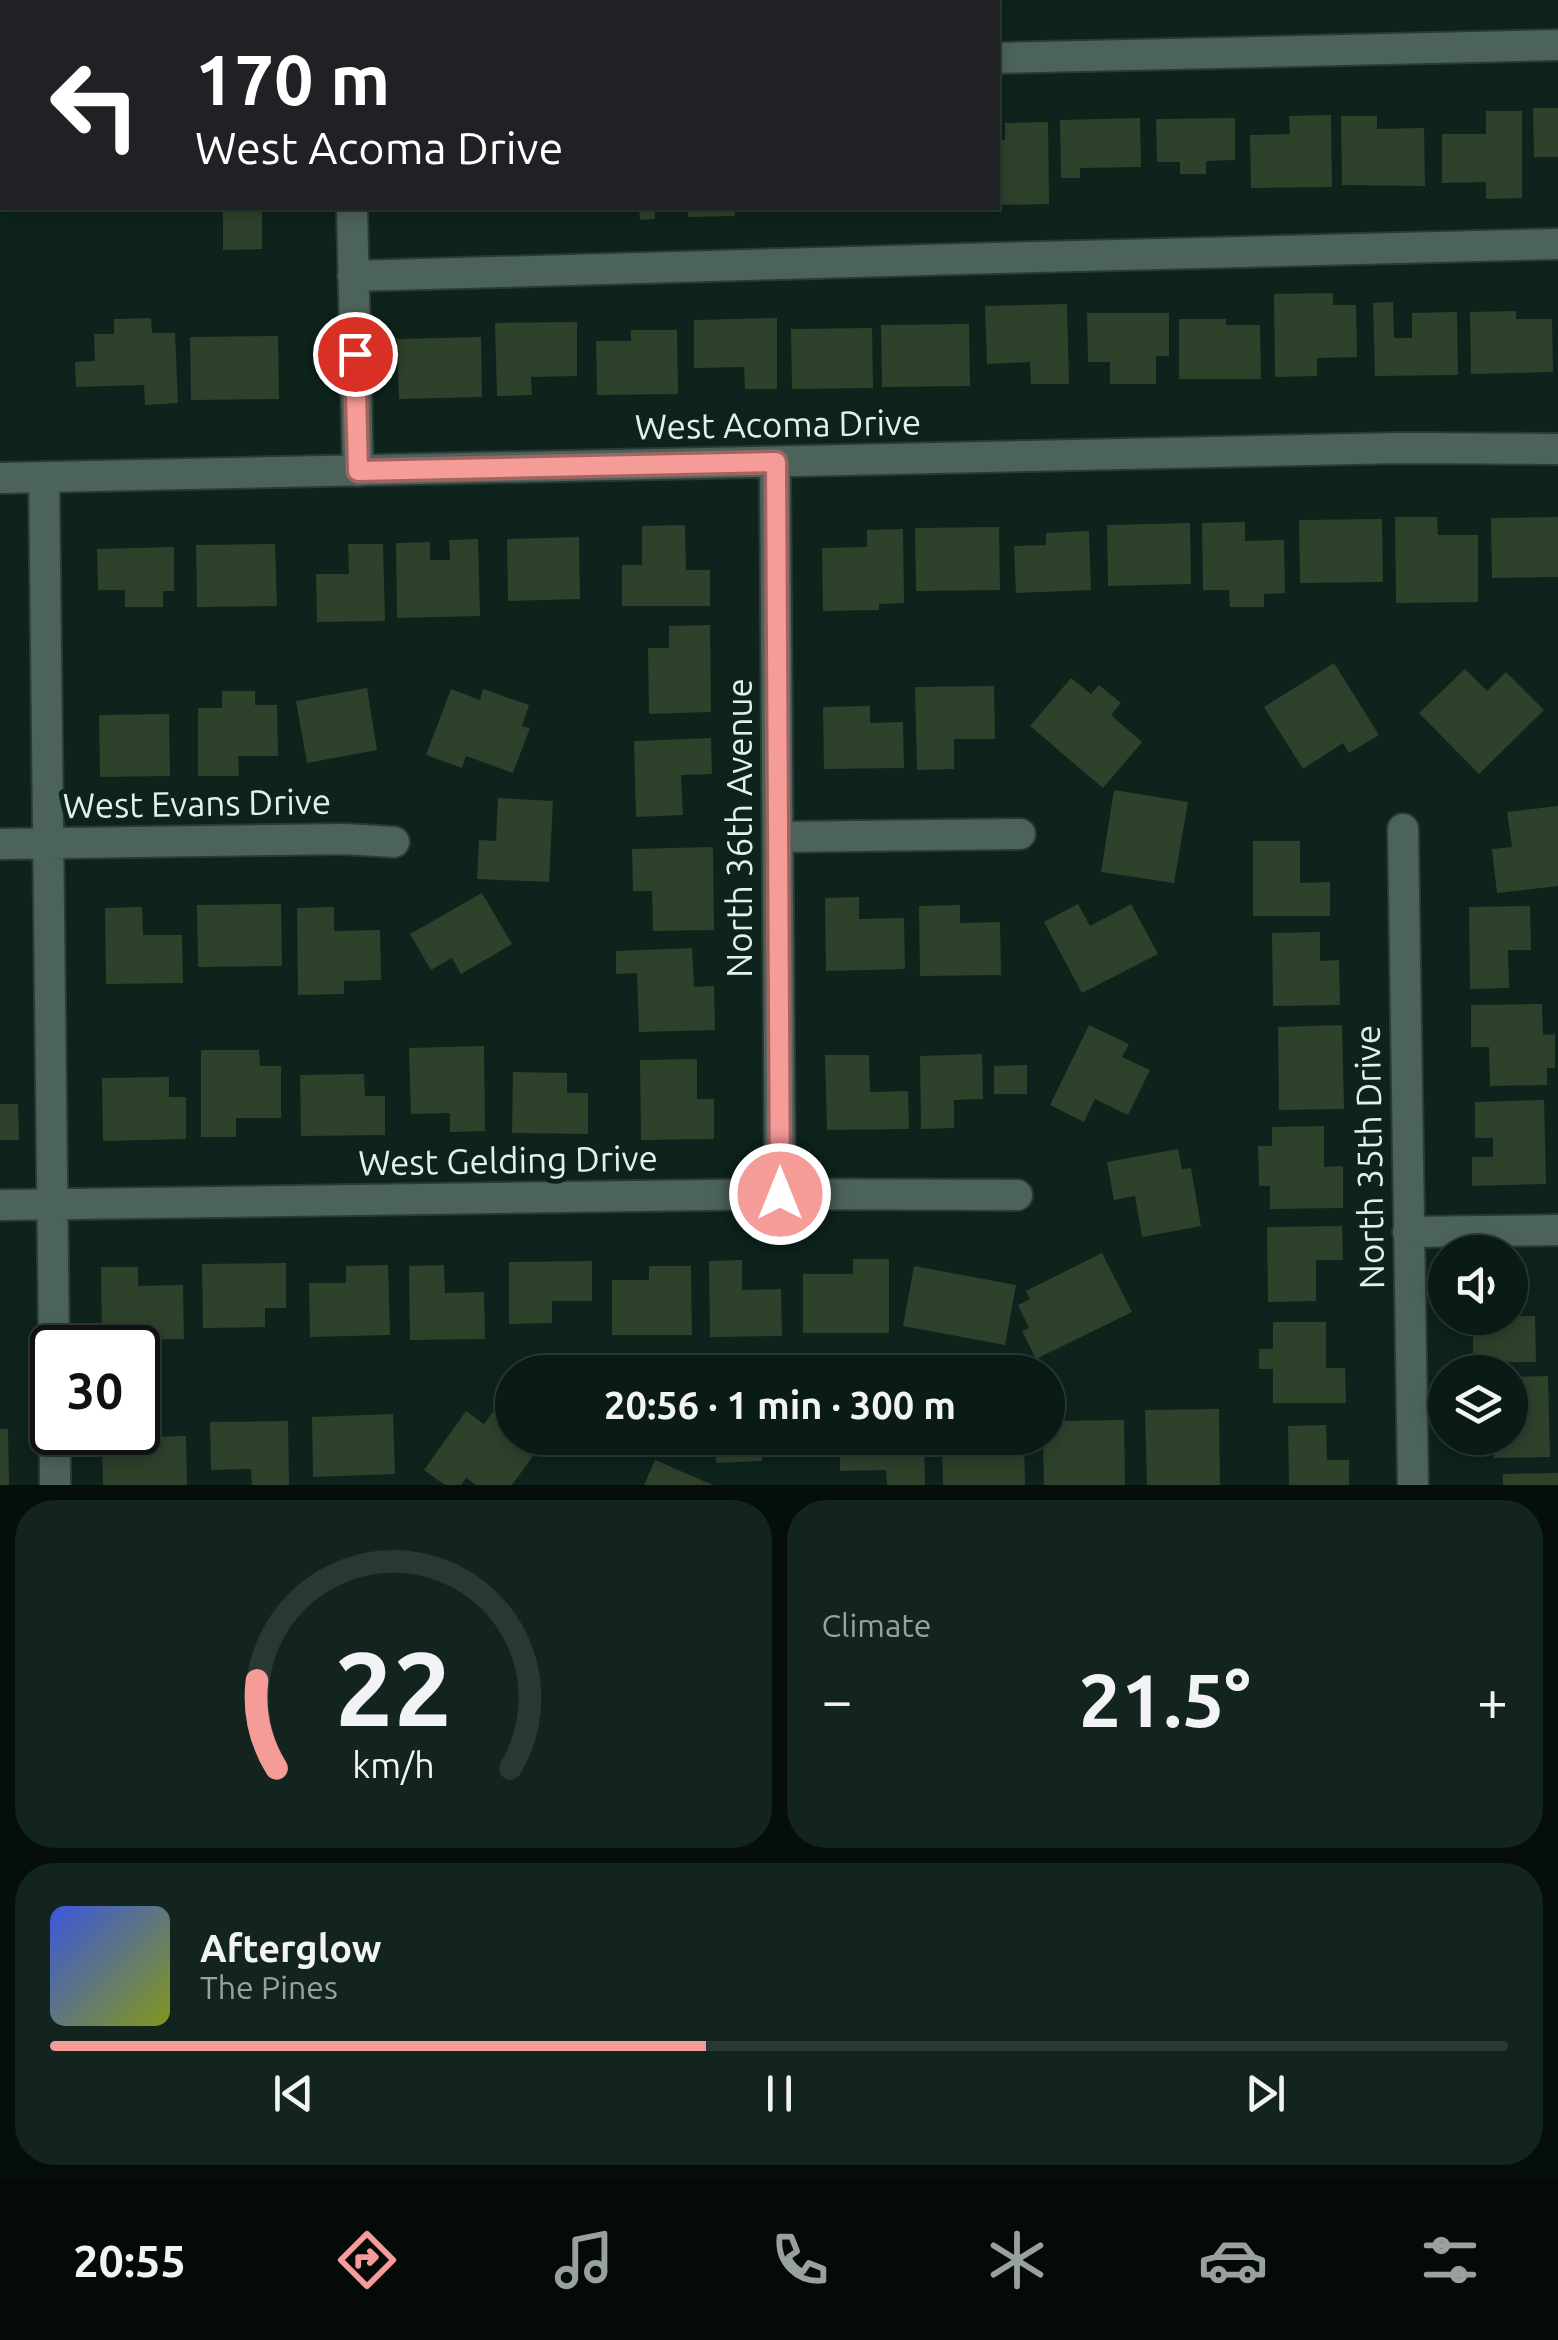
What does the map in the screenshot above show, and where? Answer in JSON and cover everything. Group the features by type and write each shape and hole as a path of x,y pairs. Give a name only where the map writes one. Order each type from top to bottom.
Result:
{"street":[{"path":"1000,58 1558,45"},
{"path":"352,210 358,471"},
{"path":"353,276 796,266 1168,251 1558,244"},
{"name":"West Acoma Drive","path":"0,478 1402,448 1558,449"},
{"name":"North 36th Avenue","path":"776,462 780,1194"},
{"path":"44,477 54,1325"},
{"name":"North 35th Drive","path":"1403,828 1413,1485"},
{"path":"778,836 1020,834"},
{"name":"West Evans Drive","path":"0,844 344,839 394,842"},
{"name":"West Gelding Drive","path":"0,1205 780,1194 1018,1196"},
{"path":"1408,1232 1558,1230"},
{"path":"55,1455 56,1485"}],"building":[{"path":"1533,108 1558,108 1558,157 1534,157"},
{"path":"1486,111 1522,111 1522,198 1486,199 1486,182 1442,183 1442,134 1486,134"},
{"path":"1331,115 1332,187 1251,188 1250,135 1290,134 1289,116"},
{"path":"1341,116 1377,116 1377,129 1424,128 1425,186 1342,185"},
{"path":"1140,118 1141,167 1080,168 1080,178 1061,178 1060,120"},
{"path":"1235,118 1235,160 1206,161 1206,174 1180,174 1180,162 1157,162 1156,119"},
{"path":"1048,122 1049,204 1000,205 1000,140 1005,140 1005,123"},
{"path":"223,210 262,210 262,249 223,250"},
{"path":"639,210 655,210 655,219 640,220"},
{"path":"688,210 735,210 735,216 688,217"},
{"path":"1333,293 1333,305 1356,305 1357,357 1317,358 1317,376 1275,377 1274,294"},
{"path":"1393,302 1394,338 1412,338 1412,313 1457,312 1458,375 1375,376 1373,303"},
{"path":"1067,304 1069,384 1031,384 1030,362 987,364 985,306"},
{"path":"1516,311 1516,319 1552,319 1553,372 1471,374 1470,312"},
{"path":"1087,313 1169,313 1169,356 1156,356 1156,384 1110,384 1110,362 1088,362"},
{"path":"151,318 152,333 175,333 178,403 145,405 144,385 76,387 75,362 95,361 94,334 114,334 114,319"},
{"path":"777,318 777,389 745,389 744,367 694,368 694,320"},
{"path":"1179,319 1226,319 1226,325 1260,325 1261,379 1179,379"},
{"path":"577,322 577,376 531,377 532,395 497,396 495,323"},
{"path":"969,324 970,386 882,387 881,325"},
{"path":"872,328 873,388 792,389 791,329"},
{"path":"631,330 677,330 678,394 597,395 596,341 631,341"},
{"path":"278,336 279,399 191,400 190,337"},
{"path":"481,337 482,397 399,399 397,339"},
{"path":"1395,517 1437,517 1438,535 1478,535 1478,602 1396,603"},
{"path":"1558,517 1558,577 1492,578 1491,518"},
{"path":"1382,519 1383,582 1300,583 1299,520"},
{"path":"1245,522 1245,541 1284,540 1285,593 1264,594 1264,607 1230,607 1229,590 1203,590 1202,523"},
{"path":"1190,523 1191,584 1108,586 1107,525"},
{"path":"685,525 686,570 710,570 710,606 622,606 622,565 642,565 642,526"},
{"path":"999,527 1000,590 916,591 915,528"},
{"path":"903,529 904,603 879,604 879,610 823,611 822,548 867,547 867,530"},
{"path":"1089,531 1091,590 1016,593 1014,546 1046,545 1046,533"},
{"path":"579,537 580,599 508,601 507,539"},
{"path":"478,539 480,616 397,618 396,543 430,542 430,560 450,560 449,540"},
{"path":"275,544 277,606 197,607 196,545"},
{"path":"348,544 383,544 385,621 317,622 316,574 349,574"},
{"path":"174,547 174,591 163,591 163,607 125,607 125,590 98,590 97,549"},
{"path":"710,625 711,712 649,714 648,648 669,648 669,626"},
{"path":"1334,663 1379,735 1349,753 1343,743 1303,769 1264,707"},
{"path":"1465,669 1487,691 1506,672 1544,710 1479,774 1419,713"},
{"path":"1071,678 1091,694 1099,685 1121,703 1111,715 1142,742 1103,788 1030,726"},
{"path":"994,686 995,739 954,739 954,769 917,770 915,687"},
{"path":"367,688 377,750 307,763 296,701"},
{"path":"451,689 480,700 483,689 529,705 522,726 530,728 513,773 466,756 462,768 426,755"},
{"path":"222,691 255,691 255,705 277,705 278,756 238,756 239,776 198,776 198,708 222,708"},
{"path":"870,706 870,723 903,722 904,768 824,769 823,707"},
{"path":"169,714 170,776 100,777 99,715"},
{"path":"711,738 712,774 681,775 683,815 636,817 634,741"},
{"path":"1114,790 1188,802 1174,883 1101,872"},
{"path":"498,798 553,801 549,882 477,879 479,840 496,841"},
{"path":"1558,806 1558,886 1497,893 1492,849 1512,847 1507,812"},
{"path":"1253,841 1300,841 1300,883 1330,882 1330,916 1253,916"},
{"path":"713,847 714,930 653,931 652,891 633,891 632,849"},
{"path":"482,893 512,944 461,974 452,958 431,970 410,934"},
{"path":"859,897 859,919 904,918 905,969 826,971 825,898"},
{"path":"281,904 282,966 198,967 197,905"},
{"path":"1078,904 1090,926 1131,904 1158,954 1082,993 1044,922"},
{"path":"960,905 960,923 1000,922 1001,975 920,976 919,906"},
{"path":"1530,906 1531,950 1508,950 1509,988 1470,989 1469,907"},
{"path":"142,907 143,935 182,935 183,983 106,984 105,908"},
{"path":"334,907 334,931 380,930 381,980 344,981 344,994 298,995 297,908"},
{"path":"1320,932 1320,961 1339,960 1340,1005 1273,1006 1272,933"},
{"path":"692,948 694,987 714,986 715,1030 639,1032 637,973 616,974 616,951"},
{"path":"1542,1004 1543,1035 1555,1034 1555,1068 1547,1068 1547,1085 1490,1086 1489,1047 1471,1047 1471,1005"},
{"path":"1089,1025 1129,1044 1122,1057 1150,1070 1128,1115 1095,1099 1084,1122 1050,1105"},
{"path":"1342,1025 1344,1109 1279,1110 1278,1027"},
{"path":"484,1046 485,1131 450,1132 450,1113 411,1114 409,1048"},
{"path":"201,1050 259,1050 260,1066 281,1066 281,1118 236,1118 236,1137 201,1137"},
{"path":"982,1054 983,1099 954,1100 954,1128 921,1129 920,1056"},
{"path":"825,1055 869,1055 870,1092 908,1091 909,1129 827,1130"},
{"path":"697,1059 697,1099 714,1099 714,1139 641,1140 640,1060"},
{"path":"1027,1065 1027,1094 994,1094 994,1066"},
{"path":"513,1072 567,1073 567,1093 588,1093 588,1134 512,1133"},
{"path":"364,1074 365,1096 385,1096 385,1135 301,1136 300,1075"},
{"path":"169,1077 169,1097 186,1097 186,1139 103,1141 102,1078"},
{"path":"1544,1100 1546,1184 1472,1186 1472,1157 1493,1157 1493,1138 1475,1138 1475,1102"},
{"path":"0,1104 18,1104 19,1140 0,1140"},
{"path":"1324,1126 1324,1167 1343,1166 1343,1208 1270,1209 1270,1186 1259,1186 1258,1146 1272,1146 1272,1127"},
{"path":"1178,1149 1182,1169 1191,1168 1201,1226 1142,1237 1135,1196 1114,1200 1107,1162"},
{"path":"1342,1226 1343,1260 1316,1260 1316,1301 1268,1302 1267,1227"},
{"path":"1102,1253 1132,1312 1044,1355 1034,1355 1022,1331 1029,1328 1018,1305 1030,1299 1026,1291"},
{"path":"853,1259 889,1259 889,1333 803,1333 803,1274 853,1274"},
{"path":"742,1260 742,1290 781,1289 782,1336 710,1337 709,1261"},
{"path":"592,1261 592,1301 552,1301 552,1323 509,1324 509,1262"},
{"path":"286,1263 286,1308 265,1308 265,1327 203,1328 202,1264"},
{"path":"388,1265 390,1335 310,1337 309,1283 346,1283 346,1266"},
{"path":"444,1265 445,1293 484,1292 485,1339 410,1340 409,1266"},
{"path":"649,1266 691,1266 692,1335 612,1335 612,1280 649,1280"},
{"path":"914,1266 1016,1285 1005,1345 903,1326"},
{"path":"101,1267 138,1267 138,1286 183,1285 184,1339 160,1339 160,1325 102,1325"},
{"path":"1528,1316 1535,1316 1536,1362 1528,1362 1528,1355 1473,1355 1473,1335 1528,1335"},
{"path":"1273,1322 1326,1322 1326,1368 1345,1368 1346,1403 1273,1403 1273,1369 1259,1369 1259,1349 1273,1349"},
{"path":"1548,1376 1550,1457 1494,1458 1528,1455 1528,1377"},
{"path":"1219,1409 1220,1485 1147,1485 1145,1410"},
{"path":"466,1411 484,1424 495,1411 495,1455 533,1456 512,1485 476,1485 466,1478 461,1485 445,1485 424,1470"},
{"path":"393,1414 395,1474 313,1477 312,1417"},
{"path":"1124,1420 1125,1485 1044,1485 1043,1455 1065,1455 1065,1421"},
{"path":"288,1421 289,1485 252,1485 251,1469 211,1470 210,1422"},
{"path":"1326,1425 1327,1460 1349,1460 1349,1485 1289,1485 1288,1426"},
{"path":"0,1429 8,1429 9,1485 0,1485"},
{"path":"186,1436 187,1485 103,1485 102,1455 160,1455 160,1437"},
{"path":"716,1455 762,1455 762,1461 716,1463"},
{"path":"840,1455 924,1455 925,1485 887,1485 886,1470 840,1471"},
{"path":"942,1455 1024,1455 1025,1485 943,1485"},
{"path":"655,1460 713,1485 644,1485"},
{"path":"1558,1473 1558,1485 1503,1485 1503,1474"}],"route":[{"path":"355,354 358,471 776,462 780,1194"}]}
